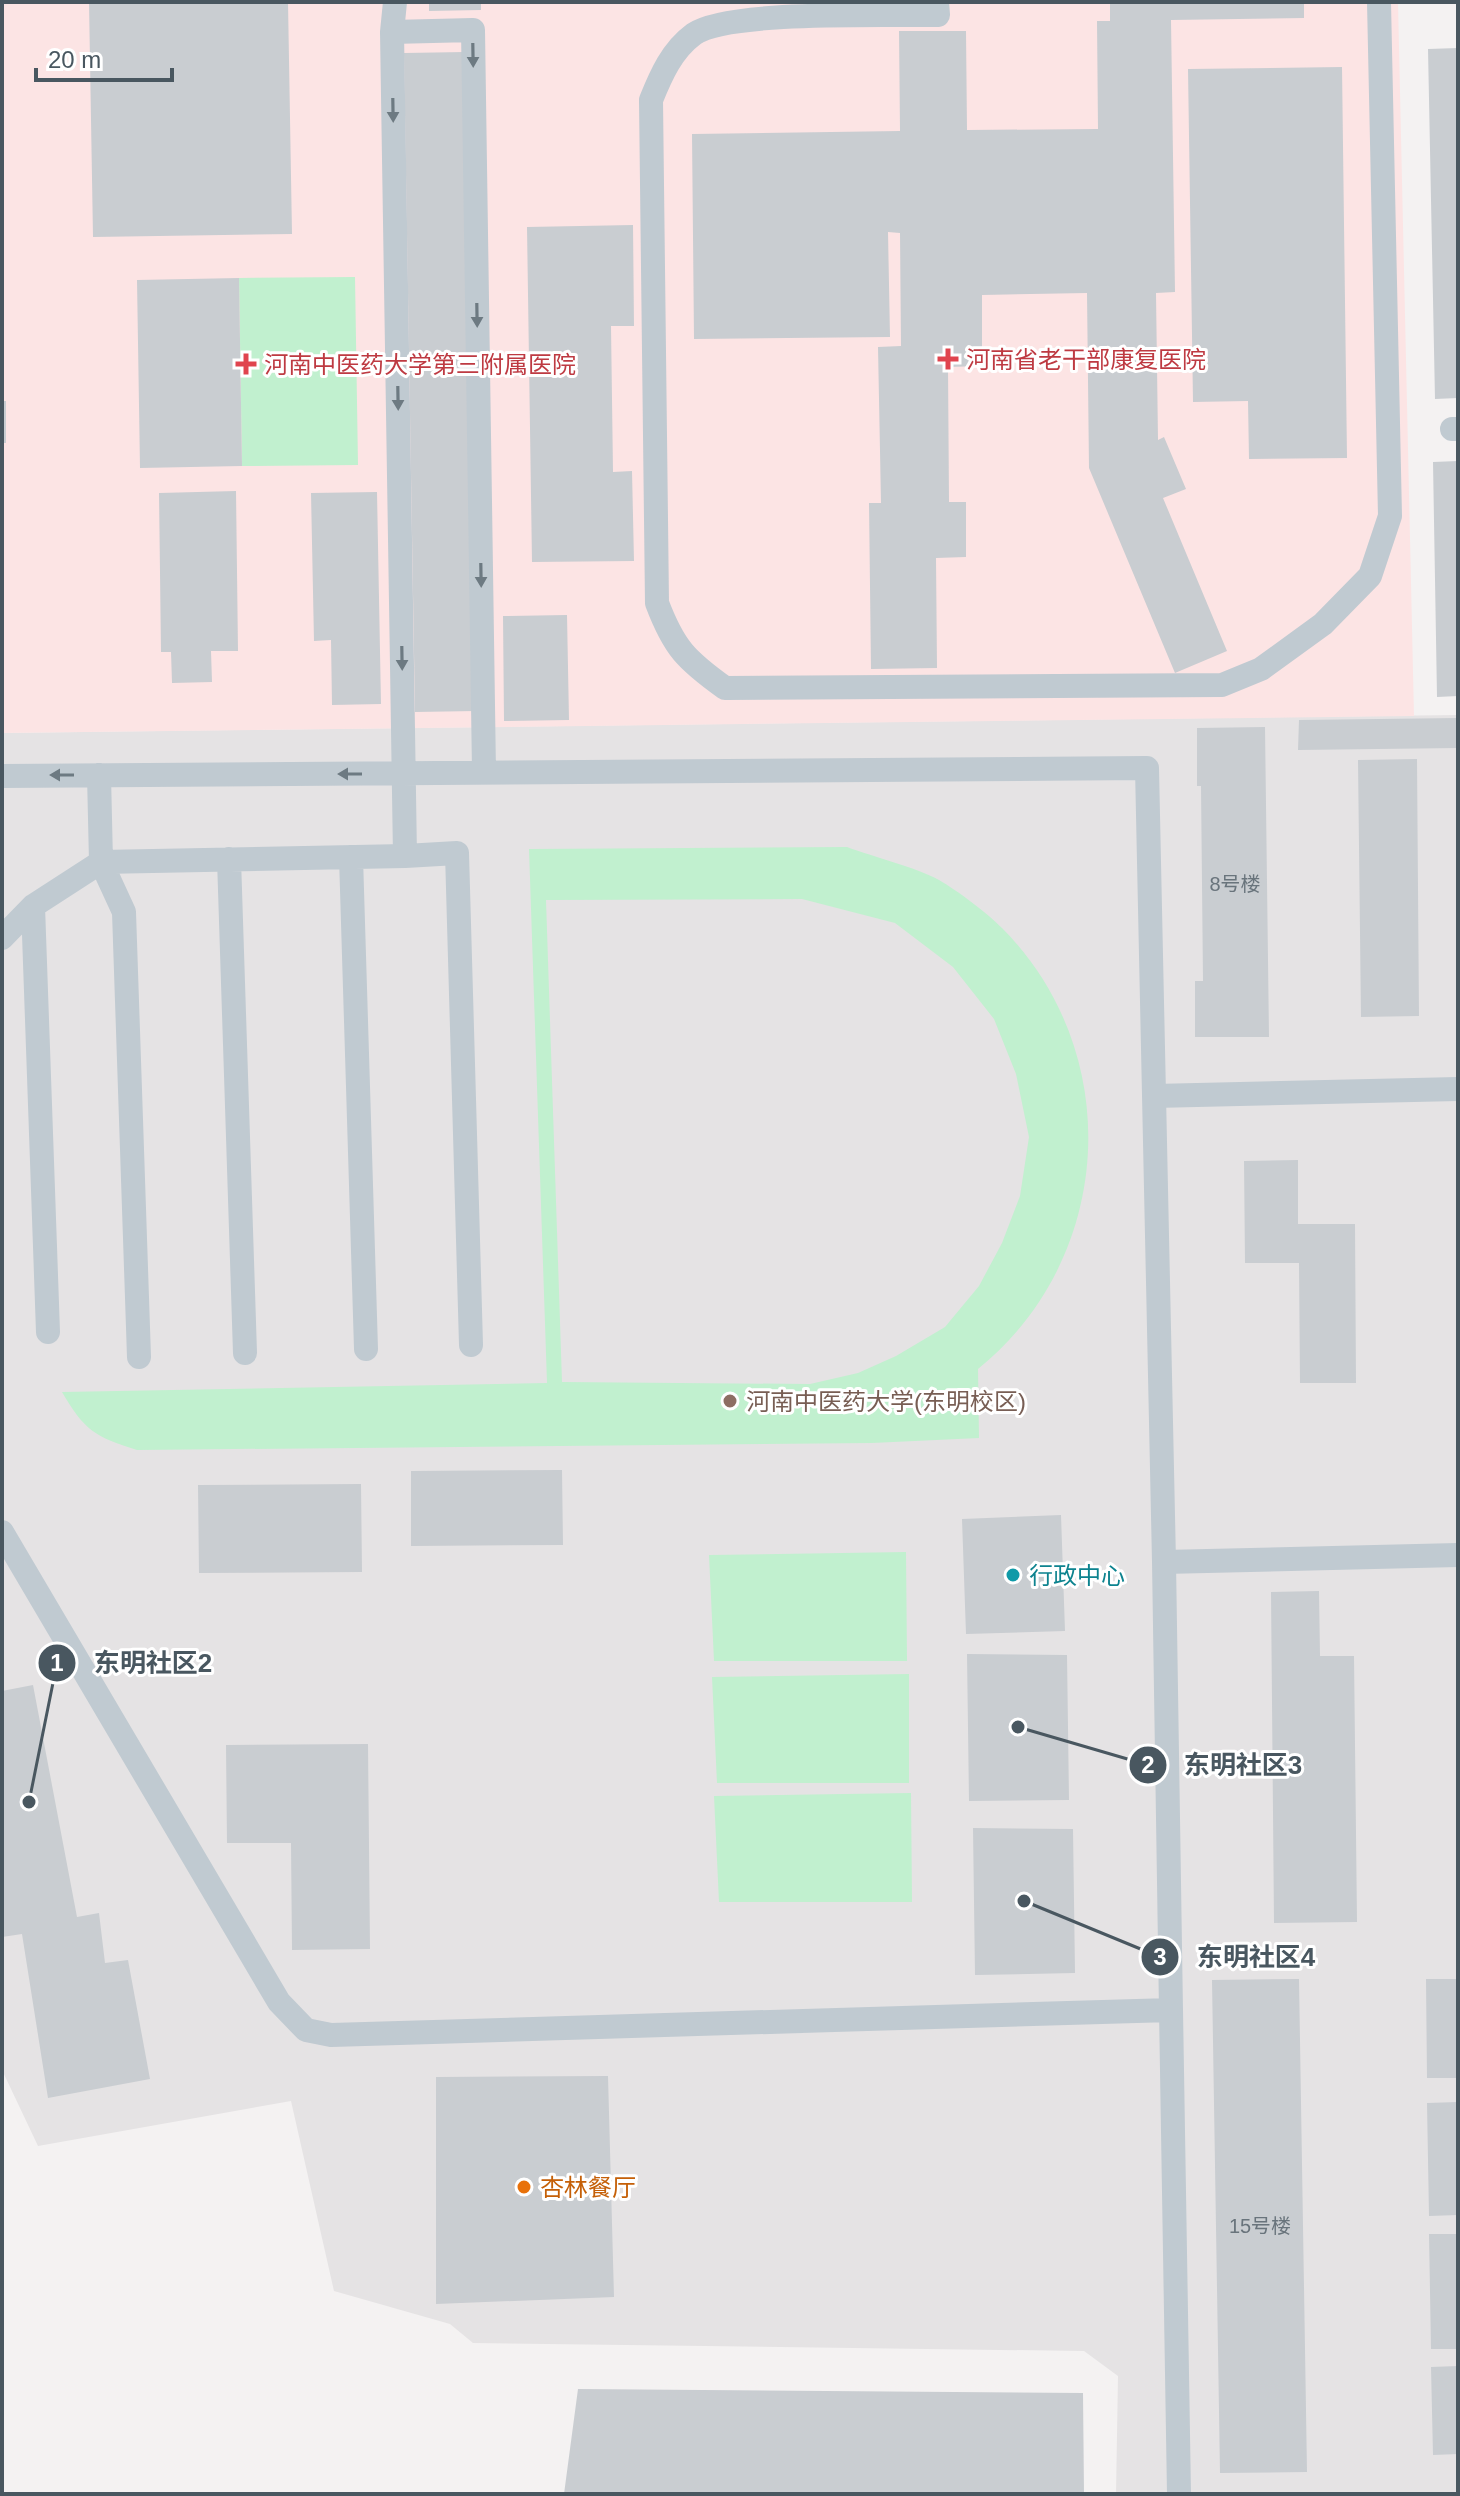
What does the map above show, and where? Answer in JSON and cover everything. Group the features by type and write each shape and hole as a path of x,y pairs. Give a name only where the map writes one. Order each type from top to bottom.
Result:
{"lane":[{"path":"395,2 392,32 405,856"},
{"path":"937,2 938,15 737,20 696,33 674,54 663,70 651,100 657,603 670,637 696,667 725,688 1222,685 1261,669 1323,624 1370,576 1390,516 1379,2"},
{"path":"392,32 473,30 484,772"},
{"path":"2,776 1147,768 1179,2494"},
{"path":"99,775 101,862 124,912 139,1357"},
{"path":"2,938 33,906 101,862 457,853 471,1345"},
{"path":"351,857 366,1349"},
{"path":"229,859 245,1353"},
{"path":"33,906 48,1332"},
{"path":"1154,1096 1458,1089"},
{"path":"2,1532 279,2002 306,2030 331,2035 1171,2010"},
{"path":"1164,1562 1458,1555"}],"shaded area":[{"name":"河南省老干部康复医院","path":"2,2 1398,2 1414,716 2,733"},
{"name":"河南中医药大学(东明校区)","path":"1458,715 1458,2494 1116,2494 1118,2376 1084,2351 473,2343 450,2324 334,2291 291,2101 38,2146 2,2070 2,733"}],"green space":[{"path":"355,277 358,465 242,466 239,278"},
{"path":"847,847 918,871 955,890 1002,928 1042,978 1070,1034 1085,1093 1088,1154 1078,1214 1057,1271 1023,1323 978,1369 979,1438 872,1443 137,1450 101,1436 77,1415 62,1392 547,1383 529,849","holes":["802,899 895,923 953,967 994,1019 1016,1074 1029,1137 1020,1196 1002,1243 979,1286 945,1327 896,1356 858,1373 810,1384 562,1382 546,900"]},
{"path":"906,1552 907,1661 714,1661 709,1555"},
{"path":"909,1674 909,1783 717,1783 712,1677"},
{"path":"911,1793 912,1902 719,1902 714,1796"}],"building":[{"path":"89,2 288,2 292,234 93,237"},
{"path":"429,2 481,2 481,10 429,11"},
{"path":"1110,2 1304,2 1304,18 1171,20 1175,292 1156,293 1158,440 1164,437 1186,489 1163,498 1227,651 1175,673 1089,468 1087,293 982,295 982,366 948,367 949,502 966,502 966,557 936,558 937,668 871,669 869,503 881,503 878,347 901,346 900,233 888,232 890,337 694,339 692,134 900,131 899,31 966,31 967,130 1098,129 1097,21 1110,21"},
{"path":"1458,48 1458,398 1435,399 1428,49"},
{"path":"465,52 476,711 415,712 404,53"},
{"path":"1342,67 1347,458 1249,459 1248,401 1193,402 1188,69"},
{"path":"633,225 634,326 611,326 613,472 632,471 634,561 532,562 527,227"},
{"path":"239,278 242,466 140,468 137,280"},
{"path":"2,401 6,401 6,443 2,443"},
{"path":"1458,461 1458,696 1437,697 1433,462"},
{"path":"236,491 238,651 211,651 212,682 172,683 171,652 161,652 159,493"},
{"path":"377,492 381,704 332,705 331,640 314,641 311,493"},
{"path":"567,615 569,720 504,721 503,616"},
{"path":"1458,718 1458,748 1298,750 1299,720"},
{"path":"1265,727 1269,1037 1195,1037 1195,981 1203,981 1201,786 1197,786 1197,728"},
{"path":"1417,759 1419,1016 1361,1017 1358,760"},
{"path":"1298,1160 1298,1224 1355,1224 1356,1383 1300,1383 1299,1263 1245,1263 1244,1161"},
{"path":"562,1470 563,1545 411,1546 411,1471"},
{"path":"361,1484 362,1572 199,1573 198,1485"},
{"name":"行政中心","path":"1061,1515 1065,1631 966,1634 962,1519"},
{"path":"1319,1591 1320,1656 1354,1656 1357,1922 1274,1923 1271,1592"},
{"path":"967,1654 1067,1655 1069,1800 969,1801"},
{"path":"33,1685 77,1917 99,1913 105,1963 128,1960 150,2079 48,2098 22,1934 2,1937 2,1691"},
{"path":"368,1744 370,1949 292,1950 291,1843 227,1843 226,1745"},
{"path":"973,1828 1073,1829 1075,1973 975,1975"},
{"path":"1299,1979 1307,2472 1220,2473 1212,1980"},
{"path":"1426,1979 1458,1979 1458,2078 1427,2078"},
{"name":"杏林餐厅","path":"608,2076 614,2297 436,2304 436,2077"},
{"path":"1458,2102 1458,2215 1429,2216 1427,2103"},
{"path":"1429,2234 1458,2234 1458,2349 1431,2349"},
{"path":"1458,2366 1458,2454 1433,2455 1431,2367"},
{"path":"578,2389 1083,2393 1084,2494 564,2494"}],"place":[{"name":"河南省老干部康复医院","path":"948,359"},
{"name":"河南中医药大学第三附属医院","path":"246,364"},
{"name":"河南中医药大学(东明校区)","path":"730,1401"},
{"name":"行政中心","path":"1013,1575"},
{"name":"东明社区3","path":"1018,1727"},
{"name":"东明社区2","path":"29,1802"},
{"name":"东明社区4","path":"1024,1901"},
{"name":"杏林餐厅","path":"524,2187"}]}
